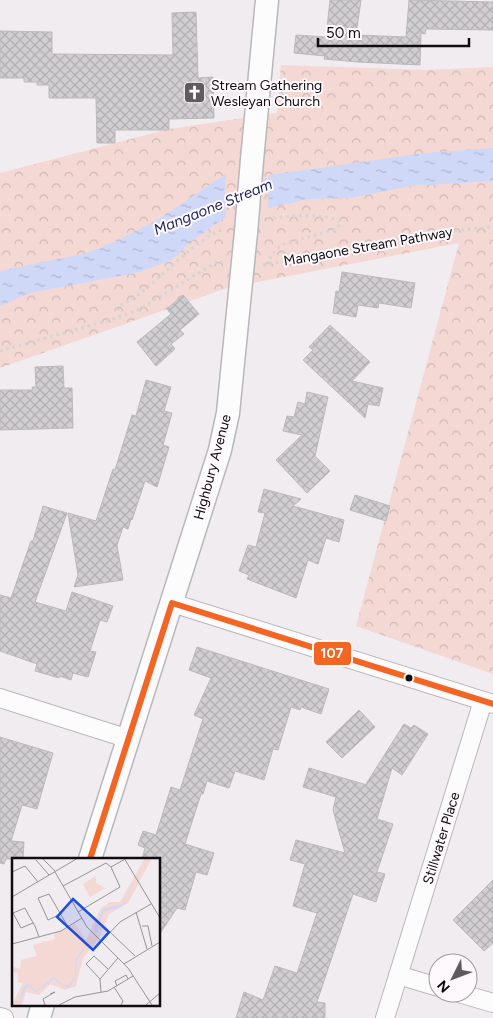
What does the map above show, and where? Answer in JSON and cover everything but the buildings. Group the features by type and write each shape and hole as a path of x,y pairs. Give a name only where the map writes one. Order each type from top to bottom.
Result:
{"street":[{"name":"Highbury Avenue","path":"90,858 220,450 228,413 267,0"},
{"path":"172,603 488,702"},
{"path":"0,698 129,739"},
{"name":"Stillwater Place","path":"384,1018 488,702"},
{"path":"398,975 428,984"},
{"path":"478,999 493,1003"},
{"path":"0,1017 4,1018"}],"path":[{"name":"Mangaone Stream Pathway","path":"0,351 133,312 218,261 242,265 263,265 350,247 464,229 493,227"}],"green space":[{"path":"281,65 427,70 493,67 493,674 356,626 459,243 227,288 0,368 0,173 169,129 277,113"}],"water":[{"path":"493,148 493,181 411,186 350,198 309,199 268,208 269,175 425,153"},
{"path":"226,174 224,202 226,217 189,243 172,260 136,273 29,293 0,306 0,271 87,253 121,239 157,220"}],"waterway":[{"name":"Mangaone Stream","path":"255,187 268,181 276,180"},
{"name":"Mangaone Stream","path":"216,205 244,193"}],"transit line":[{"name":"107","path":"172,603 493,704"},
{"name":"107","path":"90,858 172,603"}],"place":[{"name":"Stream Gathering Wesleyan Church","path":"195,93"}]}
